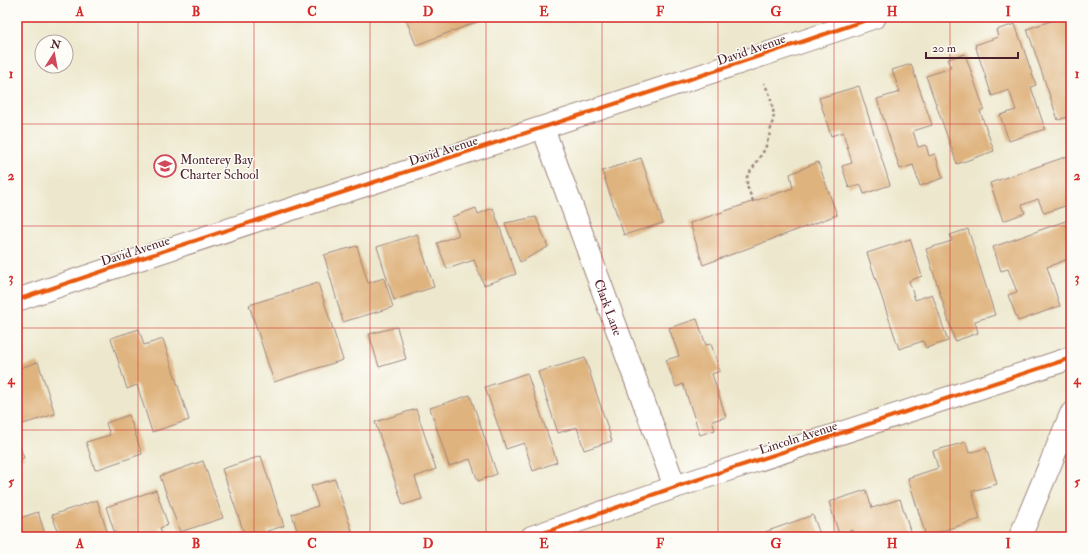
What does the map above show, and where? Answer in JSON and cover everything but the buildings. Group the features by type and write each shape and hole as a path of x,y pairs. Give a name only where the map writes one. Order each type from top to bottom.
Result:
{"street":[{"name":"David Avenue","path":"17,300 134,260 753,59 875,17"},
{"name":"Clark Lane","path":"543,128 675,487"},
{"name":"Lincoln Avenue","path":"532,537 675,487 1071,358"},
{"path":"1020,537 1071,414"}],"path":[{"path":"753,59 770,95 774,115 765,149 747,176 747,186 753,201"}],"cycle path":[{"path":"17,300 661,89 875,17"},
{"path":"532,537 675,487 1071,358"}],"place":[{"name":"Monterey Bay Charter School","path":"165,166"}]}
